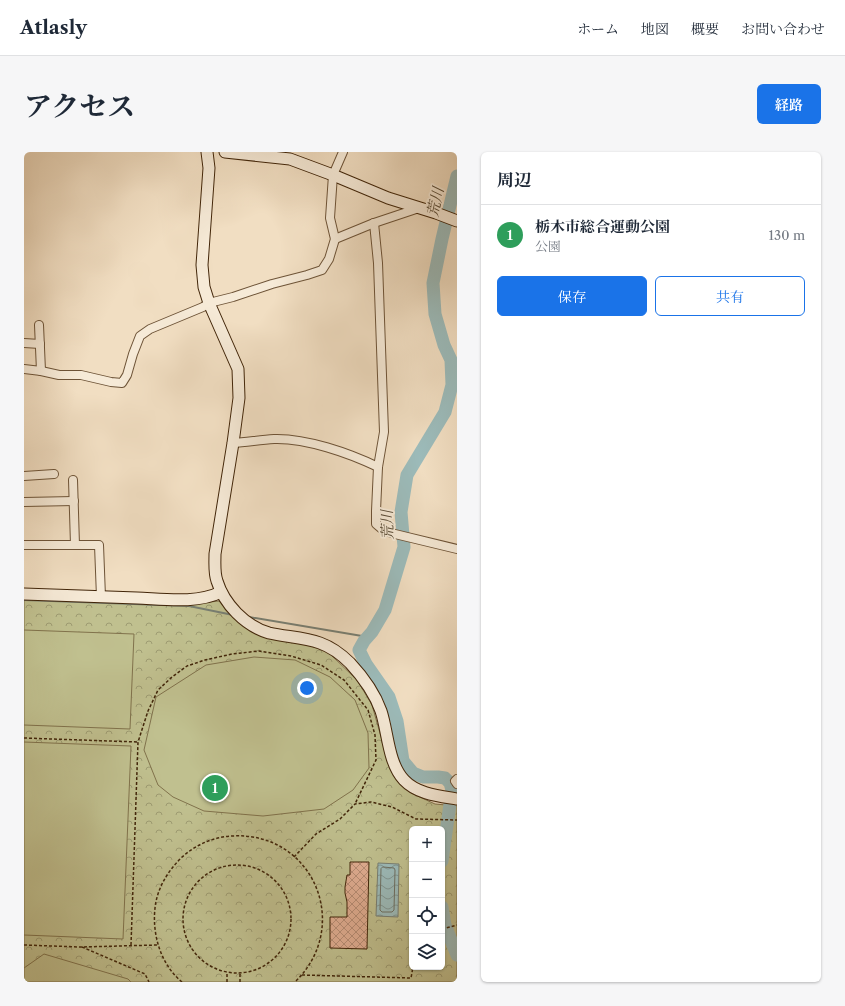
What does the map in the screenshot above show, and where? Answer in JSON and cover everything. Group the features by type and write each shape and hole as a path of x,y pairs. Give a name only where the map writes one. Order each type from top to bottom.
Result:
{"street":[{"path":"207,152 209,168 202,265 204,287 209,303 238,369 239,398 215,554 216,580 221,592 231,607 242,618 256,627 268,632 320,643 337,653 349,663 371,690 381,710 391,753 396,768 404,780 414,788 429,794 457,799"},
{"path":"225,152 290,159 388,198 457,221"},
{"path":"24,370 41,371 60,376 81,375 122,383 127,375 140,336 150,329 203,307 209,303 322,270 329,259 335,239 330,218 333,175 343,152"},
{"path":"335,239 374,223 419,208"},
{"path":"374,223 378,263 384,432 378,467 376,524 383,530 395,534 457,549"},
{"path":"39,325 41,371"},
{"path":"24,343 40,344"},
{"path":"233,443 274,439 295,440 320,445 364,460 378,467"},
{"path":"24,476 54,474"},
{"path":"73,480 75,545"},
{"path":"24,502 74,501"},
{"path":"24,545 99,545 101,597"},
{"path":"24,594 189,599 205,598 221,592"},
{"path":"457,780 455,781 457,784"}],"path":[{"path":"130,945 138,742 148,711 158,690 187,666 232,654 259,651 291,656 321,665 344,680 368,710 375,735 376,760 355,804 340,819 316,834 294,856"},
{"path":"24,738 138,742"},
{"path":"355,804 371,802 392,807 416,819 457,820"},
{"path":"182,982 170,970 158,945 154,917 160,888 175,864 186,853 198,845 226,836 255,837 269,841 282,848 294,856 304,866 317,889 323,914 318,947 310,965 295,982"},
{"path":"229,865 249,866 266,873 279,885 288,901 291,918 288,936 280,952 266,965 254,970 227,972 213,968 199,958 188,944 183,927 183,910 189,893 199,879 214,870 229,865"},
{"path":"445,929 457,925"},
{"path":"24,945 80,947 158,945"},
{"path":"80,947 145,974 149,982"},
{"path":"302,975 411,978 412,970"},
{"path":"227,972 227,982"},
{"path":"240,972 240,982"}],"green space":[{"path":"24,597 191,604 219,601 237,620 328,652 357,680 372,705 389,765 399,783 411,793 435,804 457,806 457,982 24,982"},
{"path":"24,630 134,634 130,729 24,725"},
{"path":"254,657 295,660 330,677 355,700 368,733 369,768 353,790 324,809 263,816 204,811 173,797 158,785 144,750 156,697 206,665"},
{"path":"24,742 131,746 123,939 24,935"},
{"path":"44,954 128,979 131,982 24,982 24,968"}],"water":[{"path":"378,863 399,864 398,917 376,916"}],"building":[{"path":"350,862 369,862 367,949 330,948 330,917 347,917 345,887 347,875 350,875"}],"waterway":[{"name":"荒川","path":"445,840 452,790 450,783 445,778 423,777 413,773 403,761 397,721 389,697 366,664 359,650 385,610 404,547 401,512 407,475 445,412 452,385 451,360 444,345 435,314 433,283 457,176"},
{"path":"24,600 189,606 233,615"},
{"path":"249,617 368,637"},
{"name":"荒川","path":"445,925 457,955"}],"place":[{"name":"栃木市総合運動公園","path":"215,788"}]}
